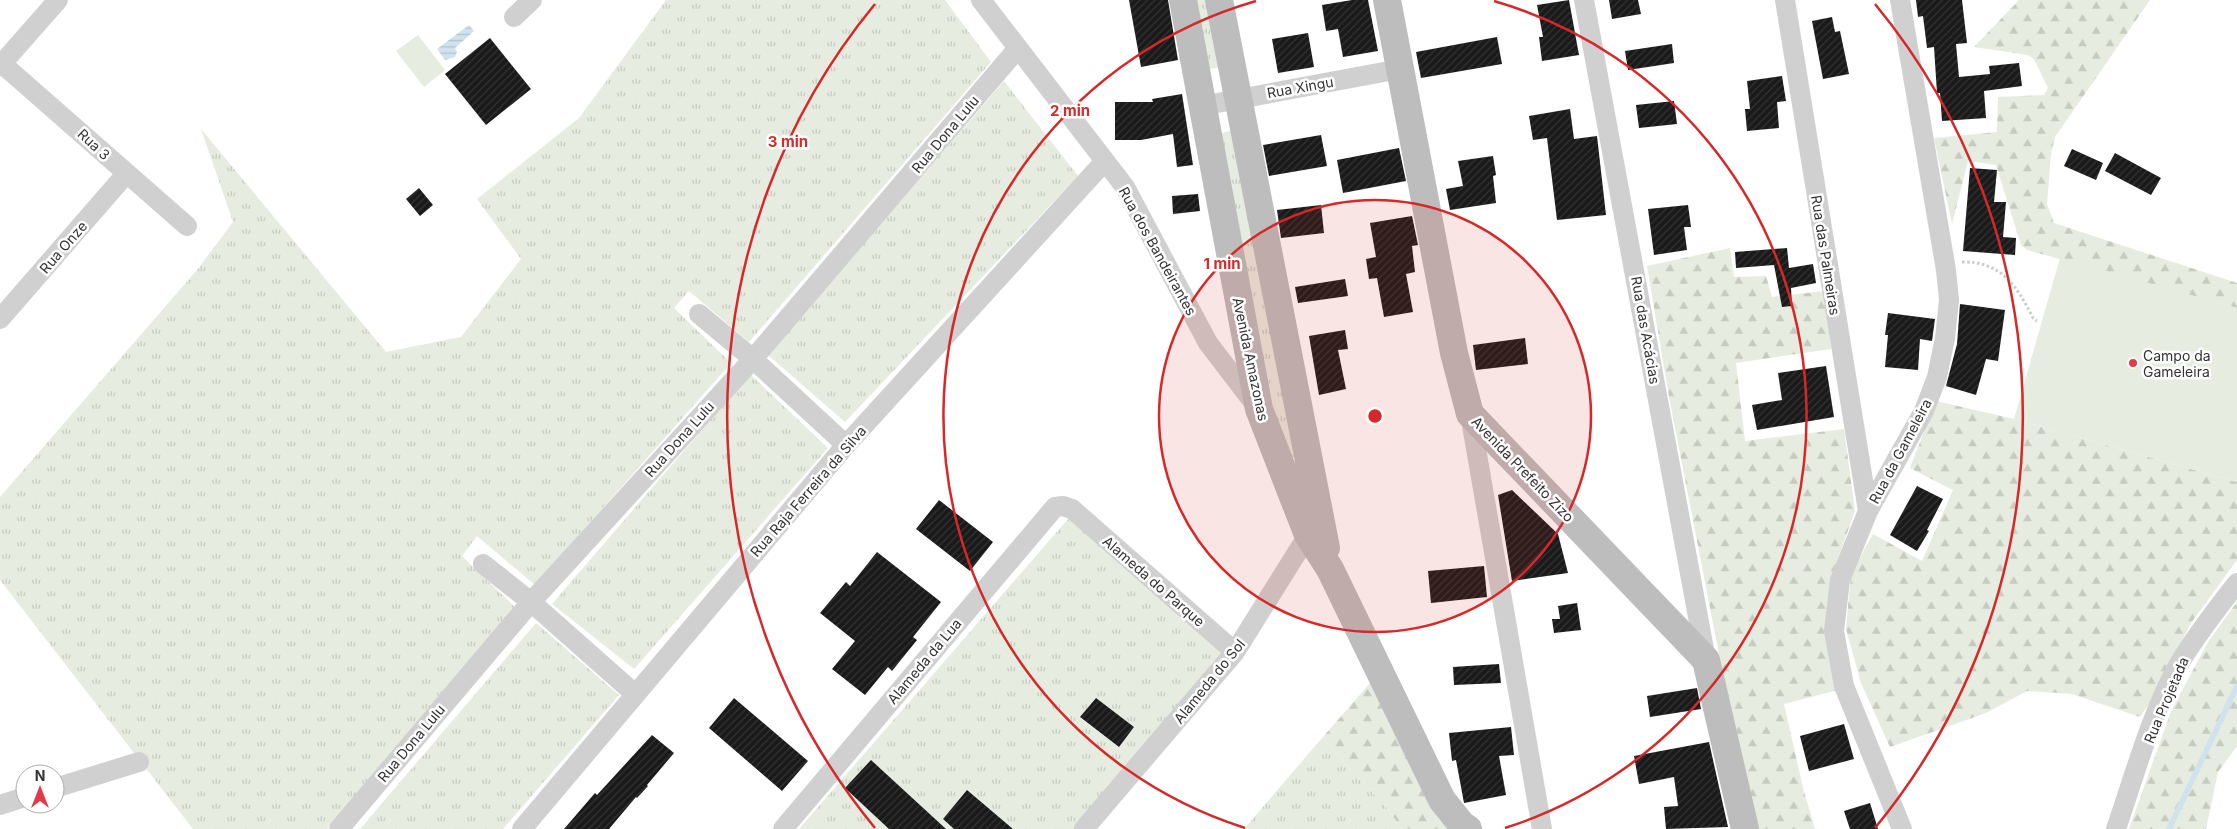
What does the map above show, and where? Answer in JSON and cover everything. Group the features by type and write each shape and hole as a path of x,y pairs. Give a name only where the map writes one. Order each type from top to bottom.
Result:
{"main road":[{"name":"Avenida Amazonas","path":"1182,0 1259,409 1315,531"},
{"path":"1219,0 1315,531 1330,569 1442,800 1462,825 1468,829"},
{"name":"Avenida Prefeito Zizo","path":"1387,0 1454,353 1470,414 1706,660"},
{"path":"1706,660 1745,829"}],"street":[{"path":"1,64 58,0"},
{"path":"514,17 532,0"},
{"name":"Rua dos Bandeirantes","path":"981,0 1125,188 1208,343 1259,409"},
{"name":"Rua das Acácias","path":"1584,0 1706,660"},
{"name":"Rua das Palmeiras","path":"1785,0 1868,511"},
{"name":"Rua da Gameleira","path":"1900,0 1946,270 1949,300 1945,338 1937,377 1924,411 1868,511 1840,580 1834,631 1844,686 1902,829"},
{"name":"Rua Dona Lulu","path":"339,829 531,602 752,359 1018,48"},
{"name":"Rua 3","path":"1,64 70,121 126,174 187,226"},
{"name":"Rua Xingu","path":"1201,106 1400,69"},
{"name":"Rua Raja Ferreira da Silva","path":"522,829 846,446 1105,161"},
{"name":"Rua Onze","path":"0,319 126,174"},
{"path":"699,314 752,359 846,446"},
{"path":"1470,414 1542,829"},
{"name":"Alameda da Lua","path":"783,829 1049,513 1056,507 1063,506 1072,509"},
{"name":"Alameda do Parque","path":"1072,509 1236,652"},
{"name":"Alameda do Sol","path":"1084,829 1236,652 1315,531"},
{"path":"483,564 531,602 635,694"},
{"name":"Rua Projetada","path":"2116,829 2156,716 2178,666 2198,633 2237,583"},
{"path":"65,785 139,762"},
{"path":"0,805 15,800"}],"path":[{"path":"1946,270 1960,262 1978,261 1996,270 2009,279 2033,318 2037,321"}],"green space":[{"path":"666,0 945,0 991,62 749,342 689,291 674,308 731,363 535,585 477,536 462,556 518,610 327,829 193,829 0,580 0,497 197,270 233,222 201,129 386,352 461,337 521,259 477,199 579,118"},
{"path":"1190,0 1212,0 1225,66 1204,70"},
{"path":"2019,0 2150,0 2055,137 2051,153 2047,204 2054,223 2237,283 2237,308 2027,250 2021,245 1996,165 1968,161 1952,224 1934,138 1997,132 1998,97 2044,95 2048,88 2034,59 2028,55 1974,47"},
{"path":"418,35 445,70 424,87 396,51"},
{"path":"1004,81 1078,176 845,422 768,355"},
{"path":"1235,130 1296,458 1288,455 1263,381 1217,134"},
{"path":"1730,248 1734,277 1766,276 1772,297 1824,291 1831,349 1736,363 1745,441 1844,429 1855,511 1831,578 1838,690 1784,704 1803,788 1815,829 1753,829 1669,397 1647,266"},
{"name":"Campo da Gameleira","path":"2060,258 2237,308 2237,482 2014,419"},
{"path":"750,374 828,448 634,669 552,604"},
{"path":"1936,401 2014,419 2237,482 2237,560 2191,623 2152,700 2140,717 2072,694 2027,691 1986,713 1890,747 1861,683 1846,629 1851,574 1873,534 1922,561 1953,490 1910,468"},
{"path":"1068,519 1226,654 1075,829 1013,829 968,791 943,819 954,829 799,829","holes":["1095,698 1134,727 1119,747 1080,718"]},
{"path":"2237,602 2237,746 2218,772 2206,829 2129,829 2171,711 2208,642"},
{"path":"536,623 619,695 503,829 360,829"},
{"path":"1372,681 1437,817 1448,829 1402,829 1387,808 1322,738"},
{"path":"1322,738 1387,808 1402,829 1244,829"}],"water":[{"path":"469,25 474,31 455,48 457,52 455,57 445,60 437,49"}],"building":[{"path":"1129,0 1168,0 1178,60 1141,67"},
{"path":"1352,0 1368,0 1378,51 1343,57 1338,29 1326,31 1322,5"},
{"path":"1569,0 1579,55 1542,61 1539,37 1543,37 1537,5"},
{"path":"1609,0 1638,0 1641,14 1612,19"},
{"path":"1916,0 1962,0 1967,43 1956,44 1959,77 1990,74 1989,66 2019,63 2022,86 1984,91 1986,118 1942,121 1940,93 1937,93 1934,47 1927,48 1923,16 1918,17"},
{"path":"1832,17 1835,32 1840,31 1849,74 1823,79 1812,21"},
{"path":"1308,33 1314,67 1278,73 1272,39"},
{"path":"1497,37 1502,64 1421,78 1416,52"},
{"path":"490,38 531,89 486,125 445,74"},
{"path":"1672,44 1674,63 1628,70 1625,51"},
{"path":"1782,76 1786,101 1777,102 1779,128 1747,131 1745,109 1750,109 1747,81"},
{"path":"1182,94 1193,165 1177,167 1173,134 1141,140 1115,140 1115,102 1153,102 1152,99"},
{"path":"1674,101 1677,124 1639,128 1636,105"},
{"path":"1570,109 1574,139 1597,136 1606,215 1557,220 1547,138 1533,140 1529,116"},
{"path":"1321,135 1327,166 1269,176 1263,145"},
{"path":"1399,148 1406,181 1343,193 1337,160"},
{"path":"2072,149 2103,163 2096,180 2064,166"},
{"path":"2115,153 2161,178 2151,195 2105,171"},
{"path":"1493,156 1496,175 1493,176 1496,203 1450,210 1446,189 1463,186 1458,161"},
{"path":"1970,168 1997,170 1994,202 2006,202 2003,237 2016,238 2015,255 1963,251"},
{"path":"419,188 433,205 420,216 406,199"},
{"path":"1198,194 1200,211 1173,214 1172,196"},
{"path":"1321,205 1324,233 1281,238 1277,210"},
{"path":"1688,205 1691,227 1684,227 1687,250 1654,255 1648,209"},
{"path":"1412,216 1418,245 1412,246 1415,272 1406,274 1413,312 1384,317 1377,278 1369,279 1366,259 1376,257 1370,223"},
{"path":"1787,248 1789,268 1813,264 1816,283 1791,288 1792,306 1782,307 1774,265 1736,268 1735,252"},
{"path":"1345,279 1348,296 1298,303 1295,287"},
{"path":"1960,304 2005,310 1998,361 1986,359 1976,395 1946,386 1957,344"},
{"path":"1888,313 1935,319 1932,341 1920,339 1918,370 1885,367 1888,335 1885,335"},
{"path":"1345,330 1348,349 1338,350 1346,389 1319,395 1309,336"},
{"path":"1525,338 1528,364 1476,370 1473,345"},
{"path":"1826,366 1834,417 1757,430 1752,405 1782,400 1778,373"},
{"path":"1917,486 1943,499 1927,530 1929,531 1917,551 1890,535"},
{"path":"1512,490 1558,534 1568,573 1512,581 1498,495"},
{"path":"939,500 993,542 970,571 916,529"},
{"path":"877,552 941,602 913,637 917,640 892,671 888,667 865,695 832,669 855,641 820,613 846,582 850,586"},
{"path":"1484,566 1487,597 1431,603 1428,571"},
{"path":"1577,603 1581,630 1554,633 1552,619 1560,619 1558,606"},
{"path":"1499,664 1501,683 1454,685 1453,667"},
{"path":"1697,688 1701,709 1650,717 1647,696"},
{"path":"734,698 808,761 782,791 709,728"},
{"path":"1096,698 1134,727 1119,747 1080,717"},
{"path":"1844,724 1854,759 1809,771 1800,736"},
{"path":"1511,727 1514,755 1499,756 1506,795 1464,803 1456,760 1452,761 1449,733"},
{"path":"652,735 674,753 648,786 609,829 564,829 595,793 597,795"},
{"path":"1709,742 1728,827 1666,829 1664,807 1678,806 1674,777 1639,784 1634,756"},
{"path":"871,760 946,829 889,829 845,788"},
{"path":"967,790 1013,829 954,829 943,819"},
{"path":"1870,803 1878,829 1850,829 1844,811"}],"waterway":[{"path":"2169,829 2237,686"}],"place":[{"name":"Campo da Gameleira","path":"2133,363"}]}
